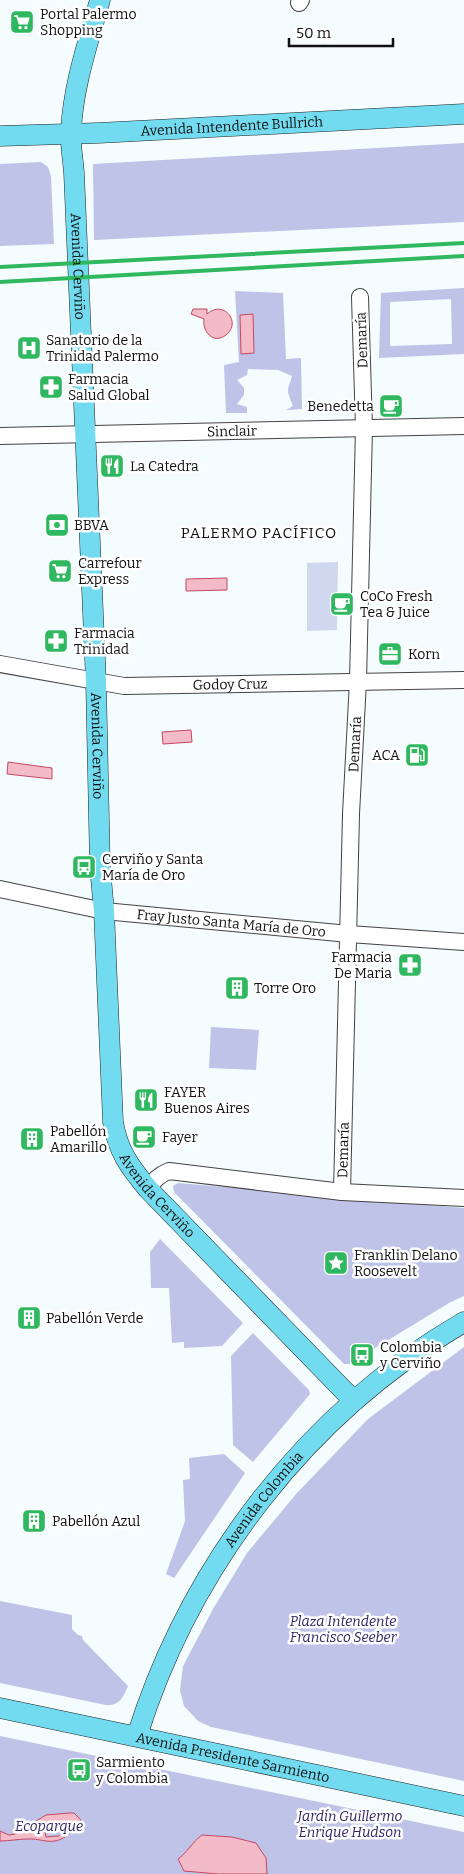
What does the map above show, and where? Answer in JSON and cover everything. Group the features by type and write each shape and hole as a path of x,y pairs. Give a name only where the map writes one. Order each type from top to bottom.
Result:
{"main road":[{"name":"Avenida Cerviño","path":"100,0 74,98 71,132 86,434 96,682 100,867 104,911 113,1122 122,1154 132,1171 354,1401"},
{"name":"Avenida Intendente Bullrich","path":"0,136 71,132 98,133 464,114"},
{"name":"Avenida Colombia","path":"137,1736 154,1685 181,1628 228,1546 247,1518 297,1457 354,1401 409,1357 436,1338 464,1322"},
{"name":"Avenida Presidente Sarmiento","path":"0,1708 464,1806"}],"street":[{"name":"Demaría","path":"342,1192 351,814 358,682 364,428 360,297"},
{"name":"Sinclair","path":"0,436 464,426"},
{"name":"Godoy Cruz","path":"0,664 124,686 464,680"},
{"name":"Fray Justo Santa María de Oro","path":"0,889 104,911 349,934 464,942"},
{"path":"148,1189 153,1181 169,1171 342,1192 464,1198"}],"green space":[{"path":"464,143 464,222 94,240 93,164"},
{"path":"41,162 48,167 51,176 54,244 0,246 0,164"},
{"path":"464,288 464,354 379,358 381,293","holes":["451,299 452,344 390,346 390,302"]},
{"path":"235,291 283,293 286,359 301,358 302,409 286,410 293,406 288,391 292,376 278,370 248,369 247,375 237,380 244,388 244,395 237,404 247,407 247,413 226,413 224,365 239,362"},
{"path":"211,1027 259,1030 256,1070 209,1068"},
{"path":"178,1183 464,1208 464,1296 449,1303 349,1364 344,1364 174,1192 173,1186"},
{"path":"160,1239 243,1323 222,1346 184,1348 184,1342 172,1343 169,1288 151,1288 150,1252"},
{"path":"253,1333 309,1390 310,1394 253,1462 233,1445 231,1356"},
{"name":"Plaza Intendente Francisco Seeber","path":"464,1347 464,1781 211,1727 198,1721 184,1706 180,1690 183,1666 213,1609 247,1553 297,1493 368,1419"},
{"path":"224,1454 245,1473 174,1578 166,1574 185,1521 183,1480 190,1479 189,1458"},
{"path":"0,1601 72,1615 72,1629 82,1636 83,1640 128,1686 120,1700 115,1704 106,1705 0,1683"},
{"name":"Ecoparque","path":"0,1736 464,1832 464,1874 0,1874"}],"shaded area":[{"path":"193,309 207,309 207,314 219,309 225,311 232,319 230,330 221,338 209,335 205,328 204,319 191,314"},
{"path":"253,314 254,353 241,354 240,315"},
{"path":"338,562 337,630 307,631 307,563"},
{"path":"227,578 227,590 186,591 186,579"},
{"path":"191,730 192,742 163,744 162,732"},
{"path":"8,762 52,768 52,779 7,774"},
{"path":"74,1813 81,1820 68,1835 60,1840 24,1839 0,1841 0,1831 9,1835 15,1834 46,1815","holes":["52,1823 70,1824 59,1836 46,1837 45,1832"]},
{"path":"202,1835 232,1837 256,1843 266,1858 267,1874 218,1874 184,1871 178,1859"}],"railway":[{"path":"0,267 464,243"},
{"path":"0,282 464,256"}],"place":[{"name":"Portal Palermo Shopping","path":"22,22"},
{"name":"Sanatorio de la Trinidad Palermo","path":"29,348"},
{"name":"Farmacia Salud Global","path":"51,387"},
{"name":"Benedetta","path":"391,406"},
{"name":"La Catedra","path":"112,466"},
{"name":"BBVA","path":"57,525"},
{"name":"Carrefour Express","path":"60,571"},
{"name":"CoCo Fresh Tea & Juice","path":"342,604"},
{"name":"Farmacia Trinidad","path":"56,641"},
{"name":"Korn","path":"390,654"},
{"name":"ACA","path":"417,755"},
{"name":"Cerviño y Santa María de Oro","path":"84,867"},
{"name":"Farmacia De Maria","path":"410,965"},
{"name":"Torre Oro","path":"237,988"},
{"name":"FAYER Buenos Aires","path":"146,1100"},
{"name":"Fayer","path":"144,1137"},
{"name":"Pabellón Amarillo","path":"32,1139"},
{"name":"Franklin Delano Roosevelt","path":"336,1263"},
{"name":"Pabellón Verde","path":"29,1318"},
{"name":"Colombia y Cerviño","path":"362,1355"},
{"name":"Pabellón Azul","path":"34,1521"},
{"name":"Sarmiento y Colombia","path":"79,1770"}],"district":[{"name":"PALERMO PACÍFICO","path":"259,533"}],"park label":[{"name":"Jardín Guillermo Enrique Hudson","path":"350,1824"}]}
